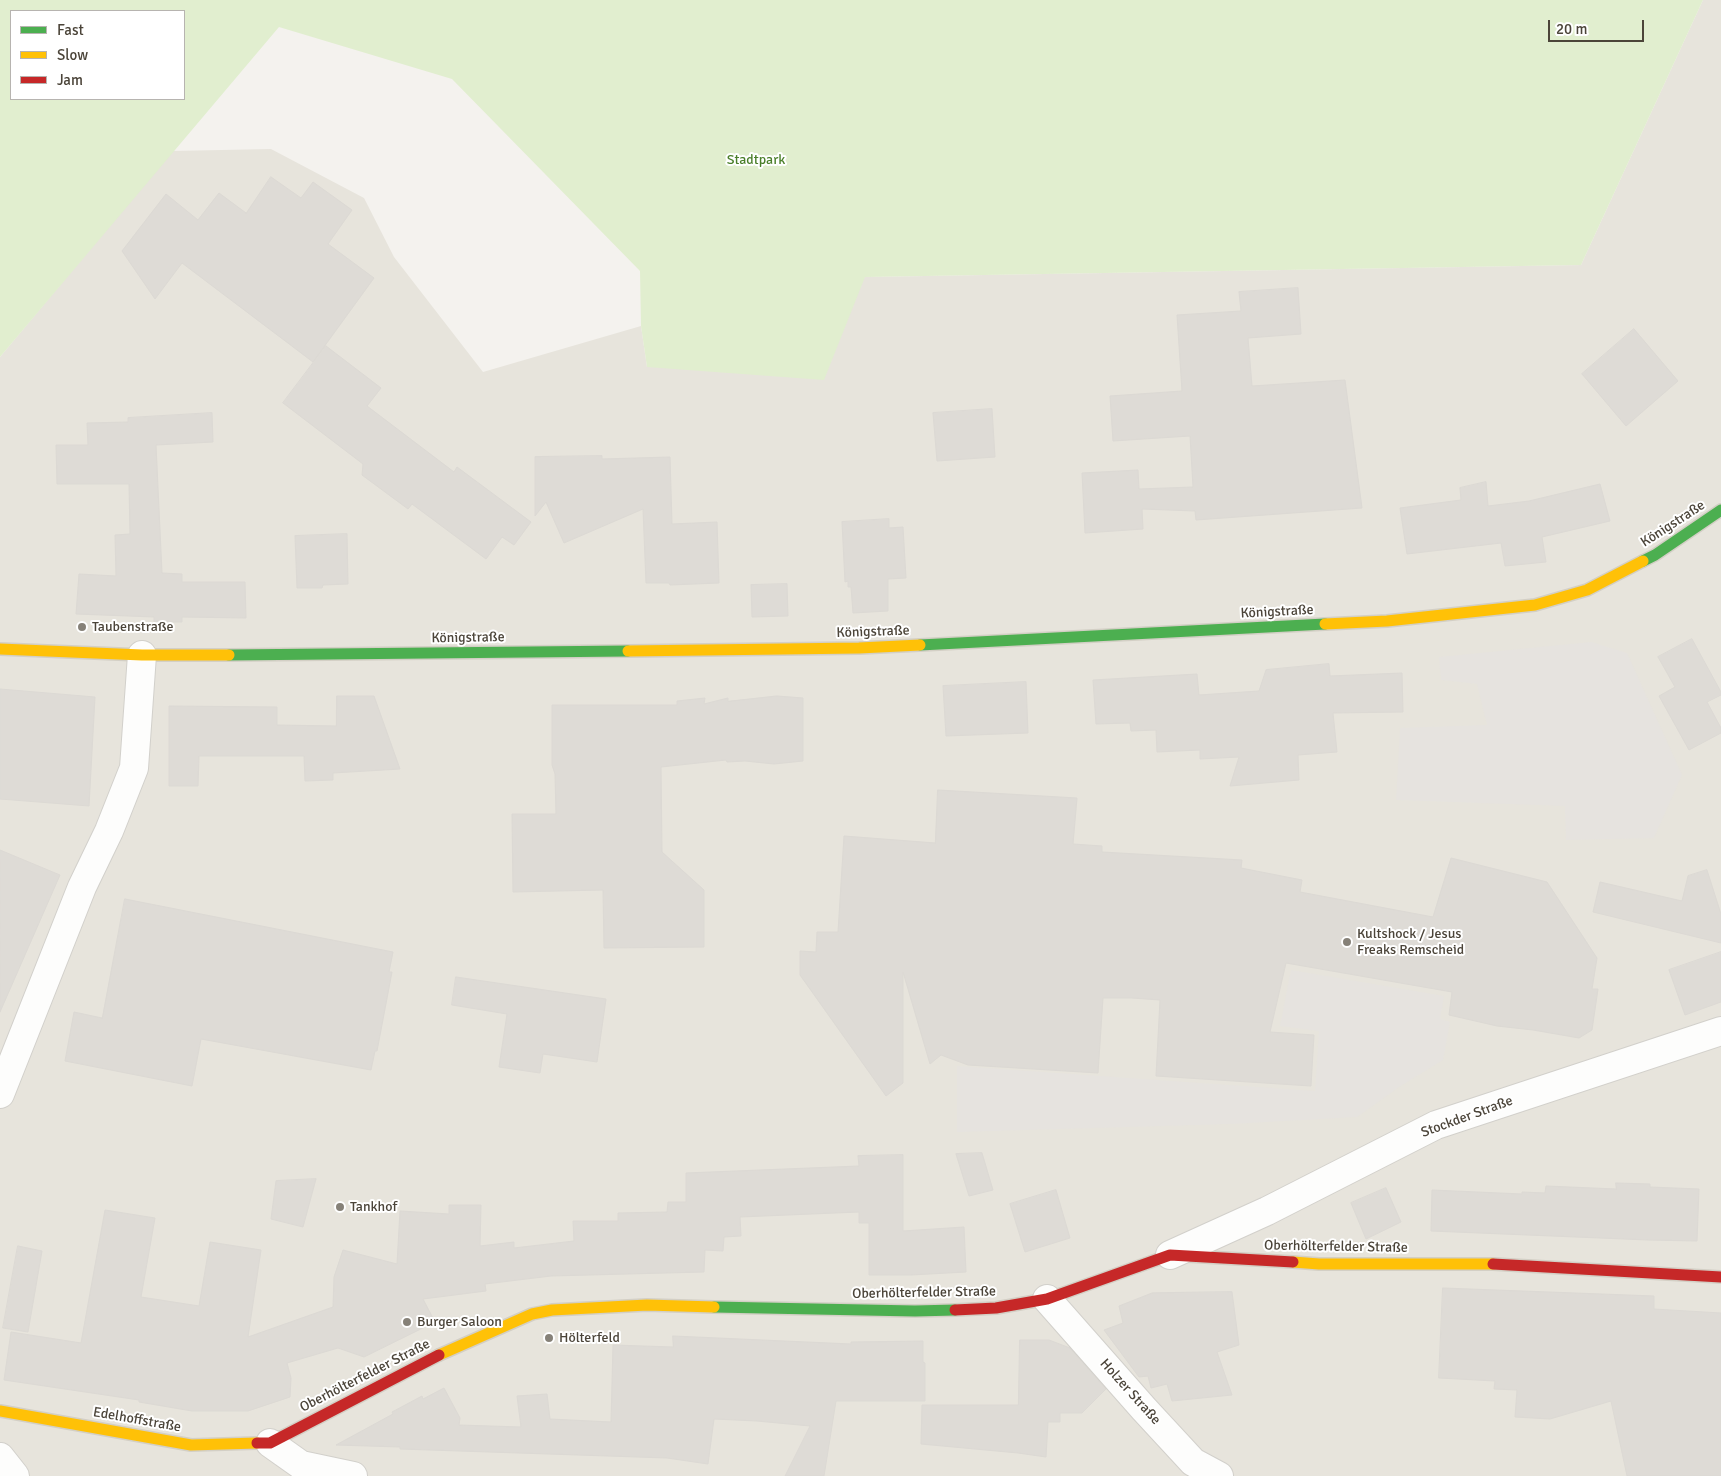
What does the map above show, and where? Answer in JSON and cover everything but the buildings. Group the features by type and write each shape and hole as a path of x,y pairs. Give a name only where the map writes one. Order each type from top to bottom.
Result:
{"street":[{"name":"Königstraße","path":"0,649 142,654 418,654 859,648 1387,621 1535,605 1587,590 1655,555 1721,510"},
{"path":"0,1094 82,887 109,831 134,768 142,654"},
{"name":"Stockder Straße","path":"1170,1255 1267,1211 1436,1125 1721,1031"},
{"name":"Oberhölterfelder Straße","path":"270,1443 453,1348 532,1314 552,1310 647,1305 915,1311 996,1308 1047,1299 1170,1255 1319,1264 1504,1264 1721,1277"},
{"name":"Holzer Straße","path":"1047,1299 1193,1462 1220,1476"},
{"name":"Edelhoffstraße","path":"0,1411 191,1445 270,1443"},
{"path":"270,1443 301,1465 353,1476"},
{"path":"0,1457 15,1476"}],"shaded area":[{"path":"1703,0 1721,0 1721,1476 0,1476 0,357 172,151 271,149 364,198 394,257 483,372 641,326 647,367 865,277 1581,265"},
{"path":"1591,642 1627,653 1682,775 1654,838 1566,840 1565,806 1396,800 1400,728 1487,725 1477,684 1441,680 1439,657"},
{"path":"1291,970 1444,996 1440,1019 1450,1022 1443,1060 1399,1087 1357,1117 1230,1124 957,1132 957,1066 1315,1091 1319,1031 1280,1026"}],"green space":[{"name":"Stadtpark","path":"0,0 1703,0 1581,265 865,277 824,380 647,367 641,326 640,271 452,79 279,27 0,357"}],"traffic: fast":[{"path":"1643,561 1655,555 1721,510"},
{"path":"920,645 1325,624"},
{"path":"229,655 628,651"},
{"path":"714,1307 955,1310"}],"traffic: slow":[{"path":"1325,624 1387,621 1535,605 1587,590 1643,561"},
{"path":"628,651 859,648 920,645"},
{"path":"0,649 142,655 229,655"},
{"path":"1293,1262 1319,1264 1493,1264"},
{"path":"439,1355 532,1314 552,1310 647,1305 714,1307"},
{"path":"0,1411 191,1445 257,1443"}],"traffic: jam":[{"path":"955,1310 996,1308 1047,1299 1170,1255 1293,1262"},
{"path":"1493,1264 1721,1277"},
{"path":"257,1443 270,1443 439,1355"}],"place":[{"name":"Taubenstraße","path":"82,627"},
{"name":"Kultshock / Jesus Freaks Remscheid","path":"1347,942"},
{"name":"Tankhof","path":"340,1207"},
{"name":"Burger Saloon","path":"407,1322"},
{"name":"Hölterfeld","path":"549,1338"}]}
